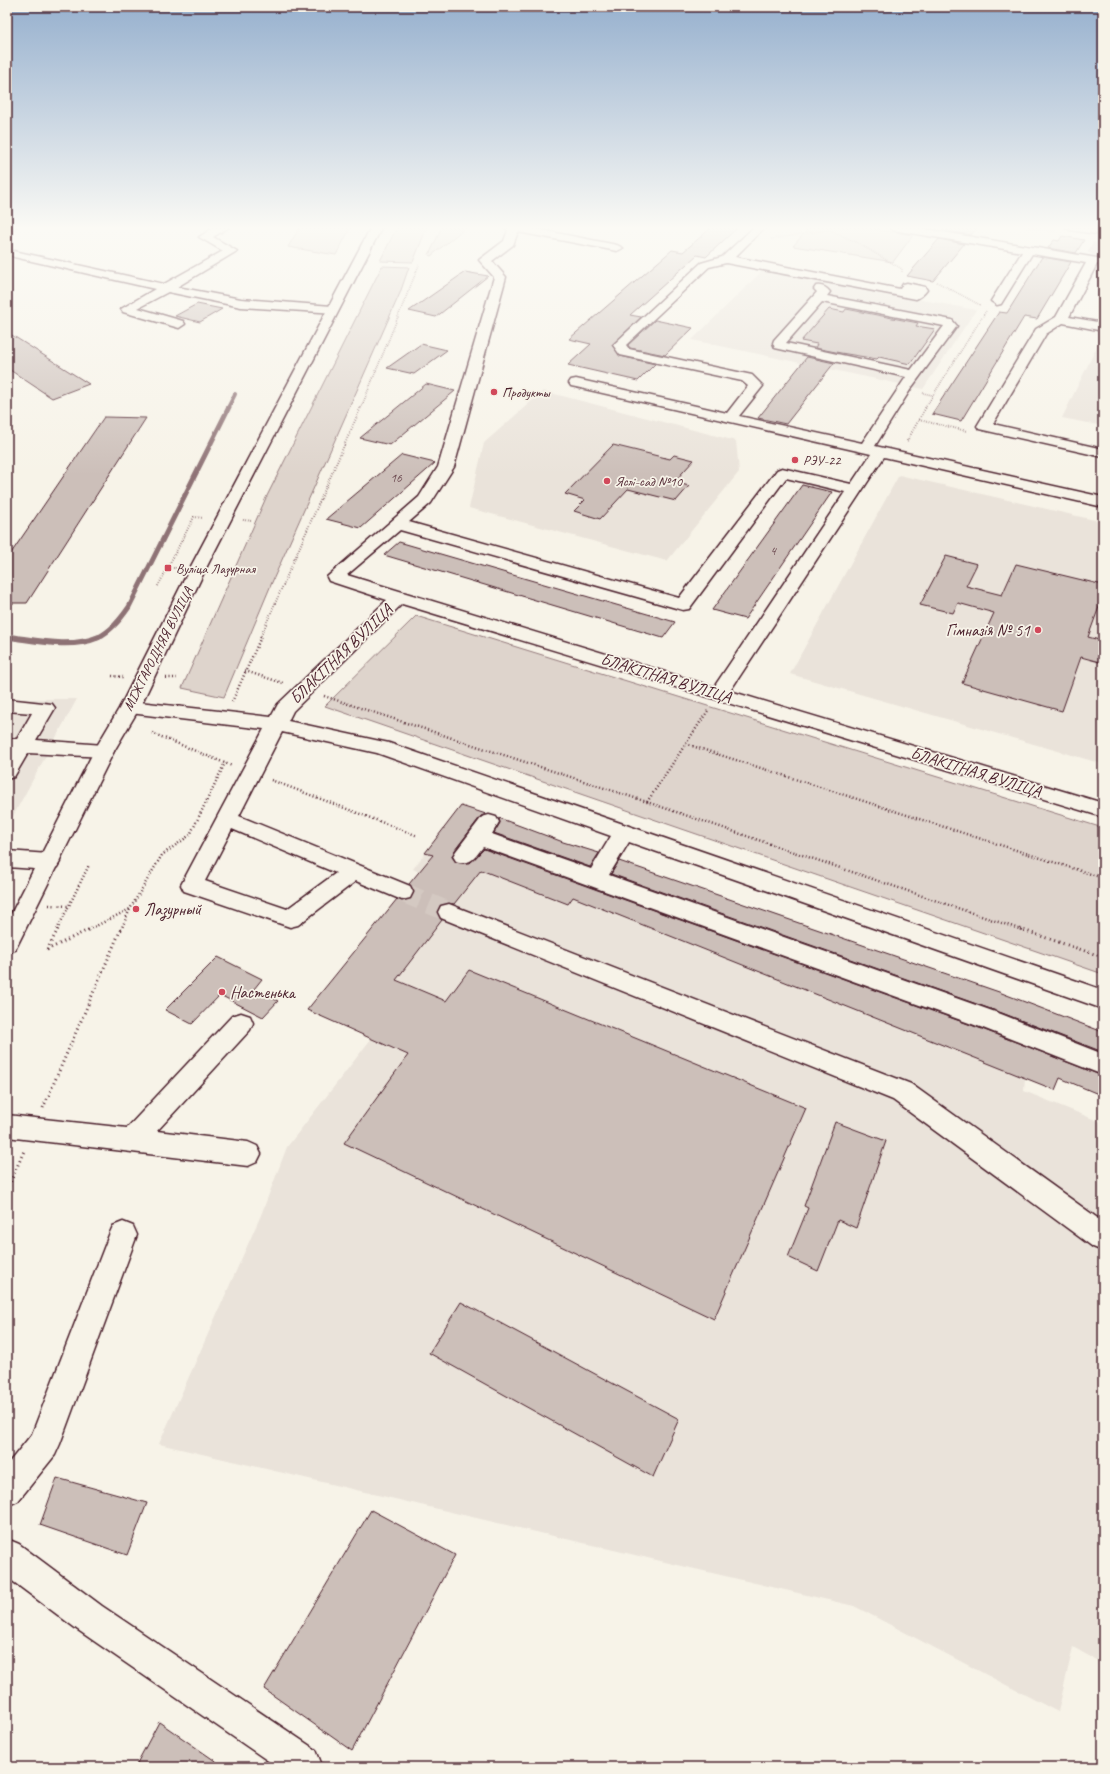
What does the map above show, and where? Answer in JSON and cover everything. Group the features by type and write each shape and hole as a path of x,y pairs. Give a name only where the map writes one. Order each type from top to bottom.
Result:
{"street":[{"path":"130,310 180,324"},
{"name":"МІЖГАРОДНЯЯ ВУЛІЦА","path":"7,944 104,751 130,706 197,570 332,310"},
{"path":"399,598 335,577 425,500 446,467 491,310"},
{"path":"657,310 619,345 625,352 747,378 756,386 731,417"},
{"path":"809,310 779,343 780,345 914,375"},
{"path":"719,694 854,489 873,450 914,375 951,326 875,310"},
{"path":"1066,310 1061,320 1041,332 984,426 1103,453"},
{"path":"1061,320 1103,327"},
{"path":"576,383 1103,502"},
{"path":"398,524 684,605 782,473 854,489"},
{"name":"БЛАКІТНАЯ ВУЛІЦА","path":"275,724 285,708 399,598 1103,810"},
{"path":"7,705 45,708 15,745 7,772"},
{"name":"БЛАКІТНАЯ ВУЛІЦА","path":"130,706 275,724 382,748 1103,1000"},
{"path":"275,724 192,885 290,919 353,872"},
{"path":"15,745 104,751"},
{"path":"226,819 402,892"},
{"path":"464,856 484,830 595,880 984,1018 1103,1065"},
{"path":"595,880 624,832"},
{"path":"7,859 49,862"},
{"path":"449,912 902,1092 1103,1238"},
{"path":"132,1140 241,1023"},
{"path":"7,1126 35,1128 248,1154"},
{"path":"7,1490 44,1444 123,1235"},
{"path":"7,1556 90,1618 303,1763"}],"path":[{"path":"232,702 359,412 401,310"},
{"path":"898,455 932,395 987,310"},
{"path":"919,420 972,432 980,431 984,426"},
{"path":"158,586 194,517 208,518"},
{"path":"241,520 252,521"},
{"path":"245,671 648,802 1103,957"},
{"path":"112,676 125,677"},
{"path":"166,678 177,678"},
{"path":"648,802 719,694"},
{"path":"152,733 250,773 418,836"},
{"path":"686,744 1103,878"},
{"path":"7,1190 130,908 162,855 190,835 225,763"},
{"path":"89,865 47,950 130,908"}],"shaded area":[{"path":"360,310 393,310 273,580 224,697 182,688 265,500"},
{"path":"723,310 976,310 923,389 692,340"},
{"path":"1103,334 1103,426 1062,418"},
{"path":"543,391 736,441 739,472 667,561 469,508 484,443"},
{"path":"899,475 1103,522 1103,764 790,674"},
{"path":"416,616 1103,828 1103,974 325,706"},
{"path":"7,699 77,699 7,827"},
{"path":"461,806 999,992 1103,1032 1103,1096 1060,1078 1055,1090 1025,1078 1024,1091 1103,1123 1103,1664 1073,1647 1058,1712 854,1606 159,1444 261,1215 287,1147 371,1039 307,1010 419,872 413,869"}],"building":[{"path":"186,310 221,310 200,322 175,316"},
{"path":"411,310 445,310 436,317 409,311"},
{"path":"603,310 636,310 630,315 641,317 612,345 620,356 655,364 638,381 568,365 591,344 569,339"},
{"path":"828,310 844,312 845,310 850,310 918,323 916,326 935,329 910,364 879,357 877,359 815,348 817,344 801,341"},
{"path":"1009,310 1042,310 1037,319 1024,317 961,421 932,414 999,312 1007,313"},
{"path":"655,320 693,328 665,355 630,348 628,345"},
{"path":"7,332 89,384 52,398 7,368"},
{"path":"421,344 447,350 414,374 387,368"},
{"path":"807,357 834,363 786,424 758,418"},
{"path":"426,384 455,391 390,445 360,438"},
{"path":"104,417 146,418 27,603 7,603 7,559"},
{"name":"Яслі-сад №10","path":"613,445 670,459 674,455 694,460 674,482 689,486 676,501 628,489 600,519 574,511 585,500 565,494"},
{"path":"402,455 435,463 361,528 326,519"},
{"path":"802,485 832,492 745,619 712,610"},
{"path":"399,542 675,622 663,638 384,555"},
{"name":"Гімназія № 51","path":"946,556 977,564 966,586 1002,595 1016,564 1103,585 1103,596 1088,637 1103,641 1103,663 1081,657 1062,711 962,683 994,613 958,603 953,613 920,605"},
{"path":"461,806 486,814 481,816 455,850 452,857 456,862 470,863 484,849 982,1029 1103,1076 1103,1096 1060,1078 1055,1090 573,897 568,904 481,870 454,904 449,903 440,905 437,913 442,920 396,980 446,1001 469,970 806,1108 714,1319 344,1143 408,1055 307,1010 397,899 402,901 411,899 414,891 409,884 433,855 425,853"},
{"path":"499,818 563,842 599,853 590,867 494,833 500,823"},
{"path":"619,861 999,992 1103,1032 1103,1052 1002,1013 611,874"},
{"name":"Настенька","path":"218,957 262,979 254,989 278,1001 263,1017 220,995 192,1024 165,1010"},
{"path":"835,1122 886,1141 856,1228 838,1220 818,1271 788,1257 808,1208 804,1206"},
{"path":"461,1302 679,1419 653,1477 429,1353"},
{"path":"57,1478 147,1503 127,1555 40,1525"},
{"path":"371,1510 455,1555 352,1751 264,1689"},
{"path":"159,1722 224,1767 135,1767"}],"waterway":[{"path":"228,408 235,394"},
{"path":"98,637 115,625 129,607 229,407"},
{"path":"7,636 14,638"},
{"path":"10,637 14,638"},
{"path":"14,638 55,643 77,643 98,637"}],"tunnel":[{"path":"402,892 449,912"}],"place":[{"name":"Продукты","path":"494,392"},
{"name":"РЭУ-22","path":"795,460"},
{"name":"Яслі-сад №10","path":"607,481"},
{"name":"Вуліца Лазурная","path":"168,568"},
{"name":"Гімназія № 51","path":"1038,630"},
{"name":"Лазурный","path":"136,909"},
{"name":"Настенька","path":"222,992"}]}
